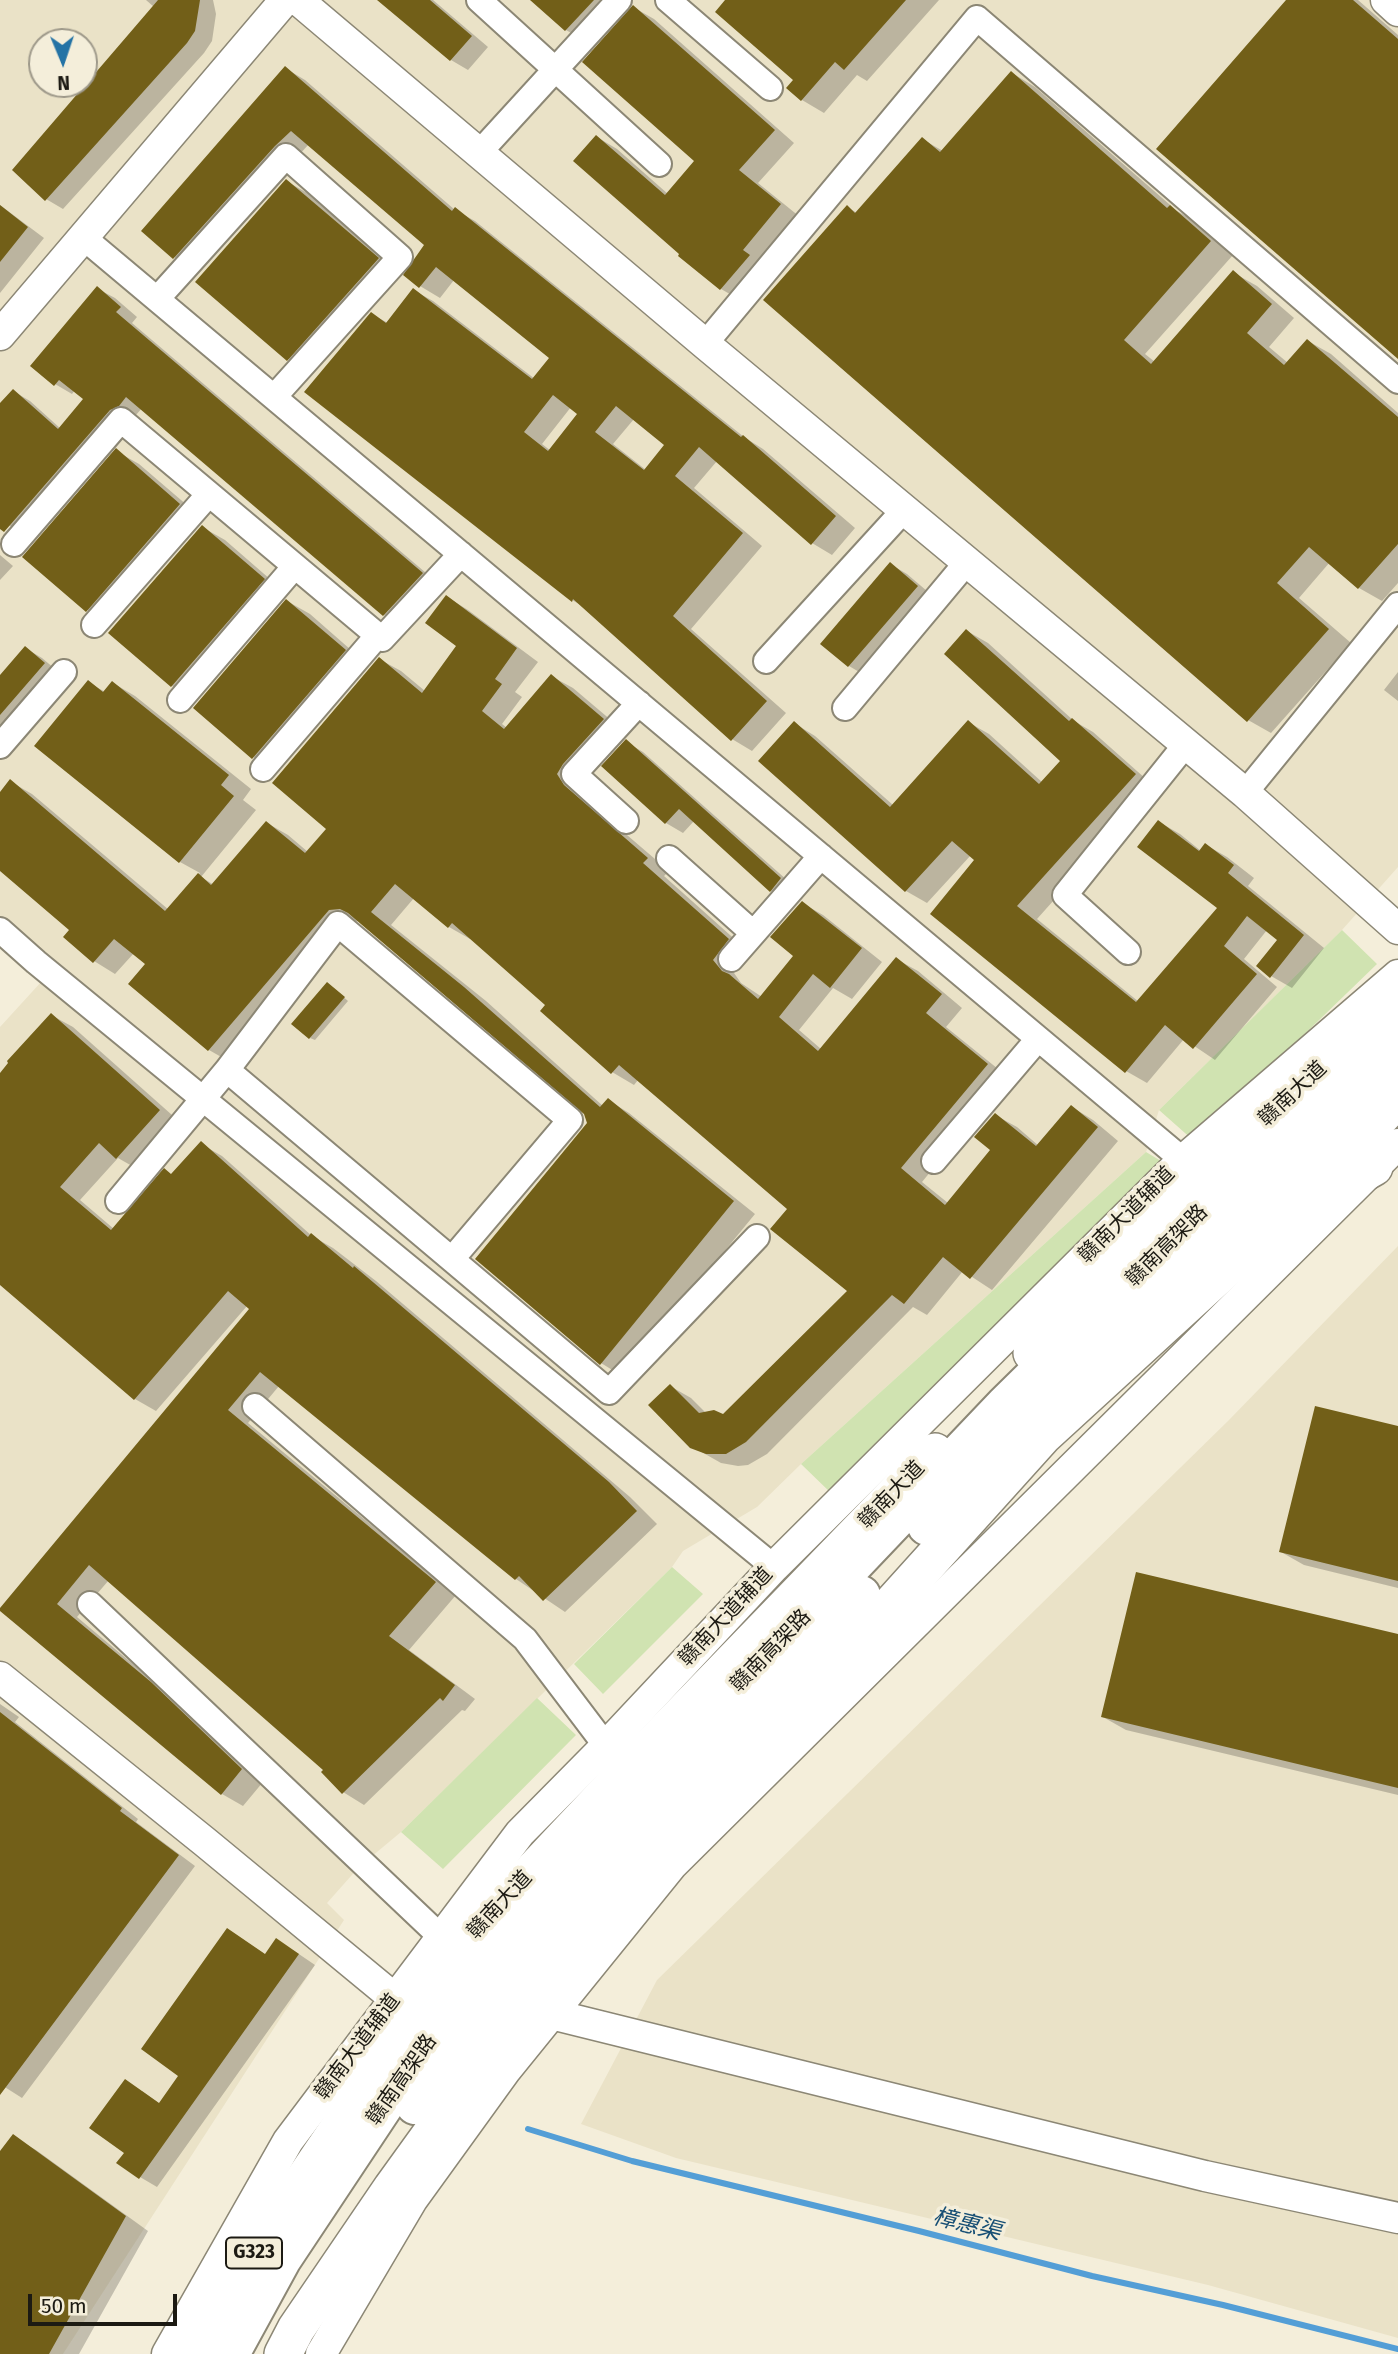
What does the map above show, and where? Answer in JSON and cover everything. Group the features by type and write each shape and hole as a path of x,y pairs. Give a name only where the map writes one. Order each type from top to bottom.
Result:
{"highway":[{"name":"赣南高架路","path":"230,2354 282,2259 391,2095 517,1918 1005,1405 1398,1019"},
{"name":"赣南高架路","path":"255,2354 281,2307 373,2164 482,2014 571,1902 954,1497 1398,1062"}],"main road":[{"name":"赣南大道","path":"197,2354 226,2294 320,2156 403,2009 1194,1168 1398,995"},
{"path":"1194,1168 1296,1062"},
{"path":"283,2354 296,2329 402,2194 493,2068 524,2006 655,1841 860,1639 1043,1436 1279,1220 1398,1099"},
{"path":"1279,1220 1386,1156"}],"street":[{"path":"0,335 285,0"},
{"path":"298,0 705,344 1245,793 1398,929"},
{"path":"480,0 659,164"},
{"path":"479,153 619,0"},
{"path":"668,0 770,88"},
{"path":"1386,0 1398,11"},
{"path":"705,344 977,18 1398,381"},
{"path":"156,299 286,156 400,257 274,397"},
{"path":"84,238 1194,1168"},
{"path":"14,544 121,419 382,639 461,554"},
{"path":"94,625 209,494"},
{"path":"766,661 904,510"},
{"path":"845,708 967,562"},
{"path":"180,700 295,566"},
{"path":"1245,793 1398,605"},
{"path":"263,769 378,635"},
{"path":"0,746 64,672"},
{"path":"626,821 574,774 639,703"},
{"path":"1128,952 1065,895 1186,744"},
{"path":"731,959 821,856"},
{"path":"669,858 753,933"},
{"path":"118,1201 227,1070 338,924 570,1120 452,1259"},
{"path":"0,930 46,971 774,1566"},
{"path":"1296,1062 1398,975"},
{"path":"934,1161 1038,1039"},
{"path":"227,1070 609,1392 757,1237"},
{"path":"493,2068 551,2014 673,1865 1386,1156"},
{"name":"赣南大道辅道","path":"167,2354 288,2141 403,2009 442,1938 520,1833 774,1566 1194,1168"},
{"path":"255,1406 525,1639 606,1745"},
{"path":"90,1604 442,1938"},
{"path":"0,1676 205,1842 403,2009"},
{"path":"551,2014 1205,2176 1398,2218"},
{"path":"321,2354 402,2194"}],"shaded area":[{"path":"0,0 1398,0 1398,867 1342,930 1159,1110 1146,1152 801,1464 757,1507 683,1551 672,1567 401,1832 359,1867 327,1903 344,1920 63,2354 0,2354 0,1027 42,981 0,944"},
{"path":"1398,1246 1398,2338 1208,2285 676,2158 581,2124 657,1980 1228,1421"}],"green space":[{"path":"1342,930 1377,964 1194,1141 1159,1110"},
{"path":"1146,1152 1166,1164 832,1494 801,1464"},
{"path":"672,1567 703,1594 603,1694 574,1664"},
{"path":"537,1698 576,1735 443,1869 401,1832"}],"building":[{"path":"158,0 200,0 195,31 187,43 45,201 12,170 74,98 98,98 98,70"},
{"path":"377,0 430,0 472,36 450,61"},
{"path":"530,0 594,0 565,31"},
{"path":"725,0 906,0 844,70 835,62 801,101 786,88 793,80 715,12"},
{"path":"1286,0 1353,0 1398,39 1398,359 1156,149"},
{"path":"633,5 775,130 739,170 781,204 743,250 750,255 720,290 678,256 679,254 573,161 596,135 665,195 694,161 582,62"},
{"path":"285,66 452,211 455,207 741,437 743,435 836,516 811,545 699,447 675,476 743,533 673,616 767,701 731,741 573,599 572,602 304,392 371,312 386,323 413,288 532,379 549,358 436,267 419,288 403,275 424,245 291,131 173,259 141,231","holes":["553,395 577,414 548,451 524,432","616,406 664,445 644,470 595,432"]},
{"path":"1011,71 1167,208 1170,205 1211,241 1124,340 1151,364 1233,270 1272,304 1247,333 1284,365 1307,339 1398,417 1398,544 1358,589 1309,547 1277,583 1329,629 1247,722 763,300 847,205 855,213 922,137 940,152"},
{"path":"286,179 379,258 287,361 195,282"},
{"path":"0,205 28,227 0,262"},
{"path":"97,286 121,307 116,312 423,573 383,616 126,397 119,406 110,410 4,532 0,529 0,403 13,389 58,429 83,399 59,380 54,386 30,366"},
{"path":"116,448 180,504 86,612 22,557"},
{"path":"202,525 265,579 171,687 108,633"},
{"path":"890,562 918,586 848,667 820,644"},
{"path":"446,595 517,648 495,679 502,684 482,711 504,729 551,674 604,719 557,774 564,785 648,858 643,863 729,939 713,960 722,971 758,999 793,956 770,937 802,901 862,948 830,988 813,974 779,1017 818,1051 896,957 942,994 926,1013 988,1064 901,1168 945,1205 990,1150 974,1137 995,1113 1036,1146 1071,1105 1098,1127 970,1279 943,1257 904,1304 892,1295 746,1442 726,1454 706,1454 690,1448 648,1405 670,1384 699,1413 714,1410 723,1414 847,1291 770,1229 787,1209 619,1065 611,1074 540,1011 545,1005 452,923 448,928 395,884 371,912 464,987 600,1107 608,1098 734,1201 600,1365 475,1259 587,1123 584,1114 348,913 340,909 329,910 208,1051 128,984 145,964 114,939 93,963 63,937 69,930 0,871 0,792 10,779 165,911 198,873 211,885 266,821 305,853 326,829 272,783 379,657 422,693 456,646 425,623"},
{"path":"286,599 346,650 252,759 193,708"},
{"path":"966,629 1069,721 1072,718 1136,774 1017,906 1136,1002 1217,908 1137,847 1158,820 1199,851 1205,843 1234,865 1228,873 1304,935 1270,978 1256,966 1277,940 1247,916 1224,946 1257,974 1193,1049 1165,1025 1125,1073 930,914 974,860 952,841 905,892 758,761 794,721 890,807 968,720 1039,784 1060,761 944,654"},
{"path":"25,646 45,663 0,715 0,675"},
{"path":"88,680 103,692 112,681 229,775 221,785 234,796 179,863 34,746"},
{"path":"626,739 781,878 770,892 679,809 665,824 601,766"},
{"path":"327,982 345,997 309,1039 291,1024"},
{"path":"51,1013 160,1110 116,1159 99,1143 60,1187 111,1230 164,1168 171,1174 201,1141 308,1237 311,1233 353,1268 354,1266 609,1482 637,1511 543,1601 519,1576 515,1580 260,1372 228,1410 436,1582 389,1636 455,1685 443,1701 440,1698 342,1794 321,1772 323,1770 89,1565 57,1604 151,1682 242,1769 221,1795 0,1611 249,1309 228,1291 134,1400 0,1285 0,1073 7,1061"},
{"path":"1315,1406 1398,1426 1398,1581 1279,1552"},
{"path":"1136,1572 1398,1634 1398,1788 1101,1717"},
{"path":"0,1712 122,1808 120,1811 179,1855 0,2095"},
{"path":"227,1928 265,1954 276,1938 299,1954 139,2179 116,2163 124,2153 89,2128 125,2079 159,2103 178,2076 141,2049"},
{"path":"13,2134 126,2216 49,2354 0,2354 0,2151"}],"waterway":[{"name":"樟惠渠","path":"528,2129 632,2161 1398,2349"}]}
